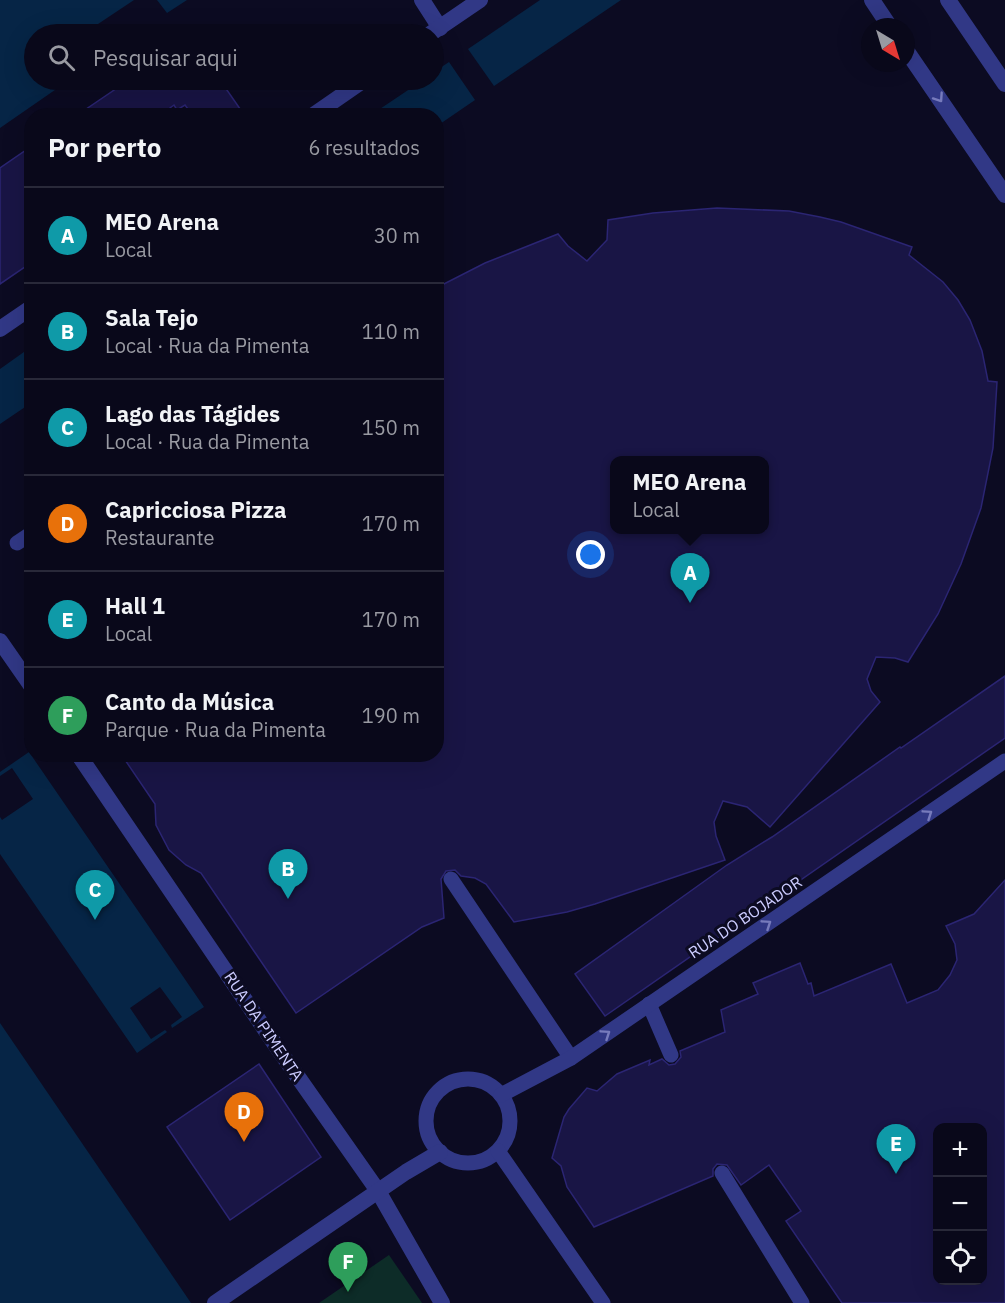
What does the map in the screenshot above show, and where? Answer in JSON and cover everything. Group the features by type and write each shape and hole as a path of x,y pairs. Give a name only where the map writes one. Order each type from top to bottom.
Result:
{"street":[{"path":"422,0 432,24"},
{"path":"444,25 480,0"},
{"path":"872,0 884,18"},
{"path":"948,0 1005,84"},
{"path":"915,63 1005,195"},
{"path":"324,108 350,90"},
{"path":"0,329 24,312"},
{"path":"0,641 24,676"},
{"name":"RUA DA PIMENTA","path":"83,762 279,1050 378,1191 442,1303"},
{"path":"215,1303 378,1191 440,1152"}],"lane":[{"path":"17,543 24,538"},
{"name":"RUA DO BOJADOR","path":"501,1095 571,1058 1005,761"},
{"path":"451,879 571,1058"},
{"path":"649,1004 671,1055"},
{"path":"465,1080 478,1081 491,1086 501,1095 508,1108 510,1123 507,1138 498,1151 486,1159 471,1163 454,1161 440,1152 431,1141 427,1128 427,1114 431,1102 440,1090 452,1083 465,1080"},
{"path":"498,1151 603,1303"},
{"path":"722,1173 802,1303"}],"green space":[{"path":"389,1255 422,1303 319,1303"}],"water":[{"path":"0,0 134,0 98,24 24,24 24,90 55,90 29,108 24,108 24,111 0,128"},
{"path":"157,0 187,0 167,13"},
{"path":"540,0 621,0 494,86 468,49"},
{"path":"449,62 475,100 444,121 444,108 381,108 408,90 444,90 444,65"},
{"path":"24,352 24,408 0,424 0,369"},
{"path":"24,755 24,762 36,762 204,1007 172,1028 171,1025 182,1017 160,987 130,1008 151,1039 165,1030 167,1032 137,1053 0,854 0,817 2,820 33,799 12,768 0,776 0,772"},
{"path":"0,1023 191,1303 0,1303"}],"building":[{"path":"114,90 227,90 239,108 187,108 185,105 176,108 174,105 170,108 88,108"},
{"path":"24,152 24,268 0,284 0,168"},
{"path":"717,208 789,211 841,222 912,247 909,255 943,282 958,300 970,320 982,351 988,381 997,382 993,448 981,508 961,564 938,614 908,662 895,658 876,657 867,679 871,691 880,702 770,827 747,807 723,801 714,822 716,836 725,860 595,904 514,922 486,884 475,878 461,876 455,870 446,871 441,879 444,918 422,927 296,1013 201,873 186,865 169,850 156,825 155,804 126,762 444,762 444,284 485,263 558,234 568,246 587,261 607,240 608,220 653,213"},
{"path":"1005,676 1005,738 605,1016 575,974 727,865 772,837"},
{"path":"1005,880 1005,1303 842,1303 786,1221 801,1211 769,1165 741,1185 727,1165 717,1164 713,1169 713,1176 594,1227 567,1187 561,1166 552,1158 564,1117 587,1088 597,1091 617,1074 650,1060 649,1065 662,1059 669,1065 675,1064 681,1057 680,1051 725,1032 721,1010 758,994 753,983 800,963 808,984 811,983 814,996 891,964 907,1003 938,990 950,975 957,960 955,944 946,926 974,914"},
{"path":"259,1064 321,1157 230,1220 167,1127"}],"place":[{"name":"MEO Arena","path":"690,603"},
{"name":"Sala Tejo","path":"288,899"},
{"name":"Lago das Tágides","path":"95,920"},
{"name":"Capricciosa Pizza","path":"244,1142"},
{"name":"Hall 1","path":"896,1174"},
{"name":"Canto da Música","path":"348,1292"}]}
